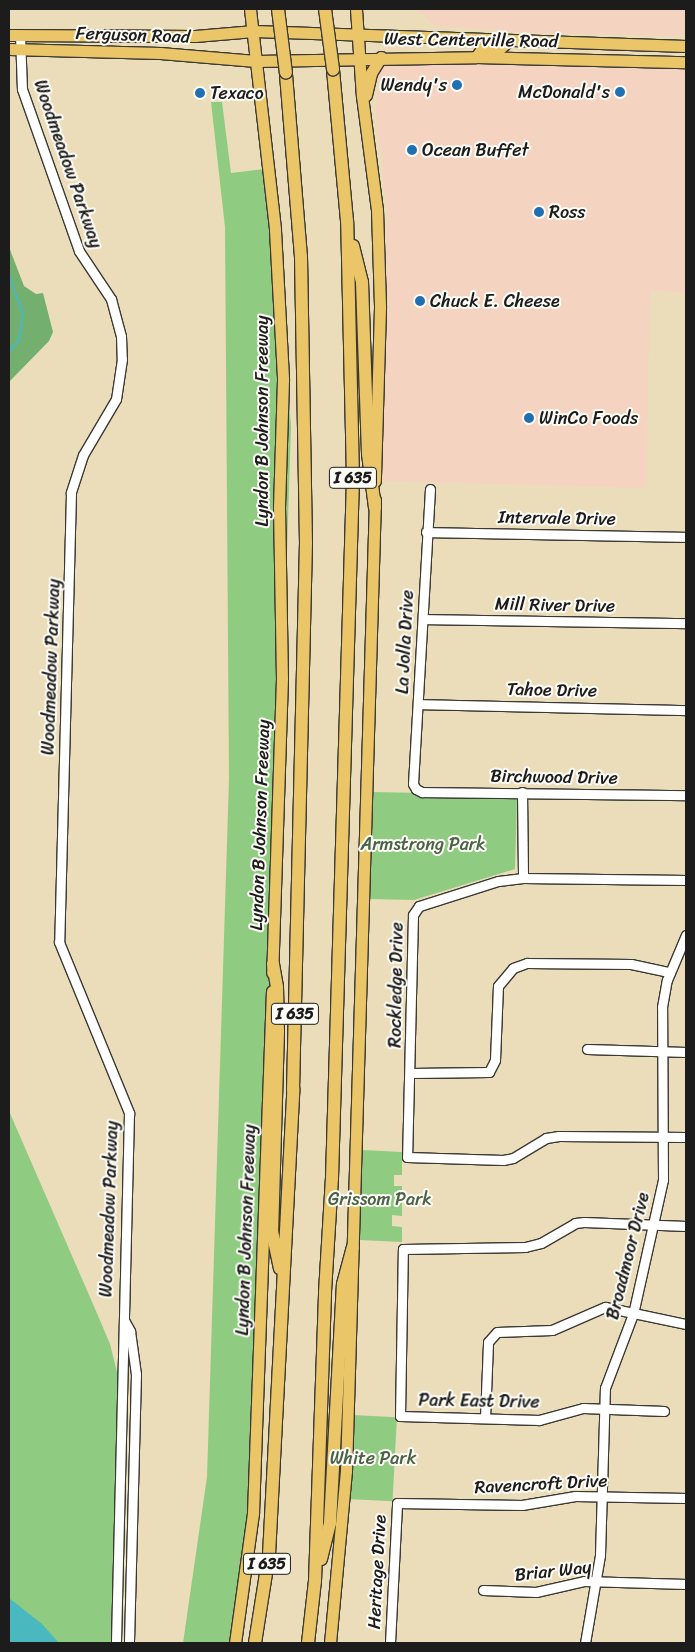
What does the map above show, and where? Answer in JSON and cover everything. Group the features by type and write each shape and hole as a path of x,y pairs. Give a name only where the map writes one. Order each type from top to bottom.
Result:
{"highway":[{"name":"I 635","path":"255,1643 269,1555 293,1090 306,543 301,257 286,73 278,9"},
{"name":"I 635","path":"308,1643 315,1581 347,750 353,478 347,221 326,9"},
{"path":"347,221 362,282 368,454 375,508"},
{"path":"272,964 277,987 278,1032 272,1231 283,1283"},
{"path":"315,1581 330,1523 343,1284 352,1247"}],"main road":[{"name":"Lyndon B Johnson Freeway","path":"235,1643 253,1513 281,688 279,507 283,380 275,230 254,31 250,9"},
{"path":"330,1643 346,1471 380,308 377,210 357,35 359,11"},
{"name":"Ferguson Road","path":"14,35 195,36 254,31"},
{"name":"West Centerville Road","path":"254,31 357,35 423,35 507,42 686,46"},
{"path":"476,57 481,50 499,49 507,42"},
{"path":"645,61 647,51 664,51 674,45"},
{"name":"Ferguson Road","path":"14,48 182,54 256,61"},
{"name":"West Centerville Road","path":"256,61 359,57 476,57 686,62"},
{"path":"364,109 371,73 381,57"}],"street":[{"name":"Woodmeadow Parkway","path":"14,35 14,48 22,89 72,230 81,254 111,299 121,336 122,359 116,399 84,455 71,493 60,942 128,1113 116,1643"},
{"name":"La Jolla Drive","path":"422,792 413,784 424,619 426,532 430,489"},
{"name":"Intervale Drive","path":"426,532 686,537"},
{"name":"Mill River Drive","path":"424,619 686,623"},
{"name":"Tahoe Drive","path":"418,704 686,710"},
{"name":"Birchwood Drive","path":"422,792 686,794"},
{"path":"522,792 523,878"},
{"name":"Rockledge Drive","path":"665,1137 559,1136 546,1138 513,1158 487,1161 407,1157 411,1073 413,915 419,906 498,881 523,878 686,880"},
{"name":"Broadmoor Drive","path":"585,1643 597,1582 602,1497 603,1408 607,1377 633,1314 663,1180 665,1137 662,1007 670,972 686,935"},
{"path":"677,955 686,960"},
{"path":"411,1073 489,1072 495,1060 498,986 513,968 527,963 631,964 670,972"},
{"path":"587,1049 686,1052"},
{"path":"665,1137 686,1137"},
{"name":"Park East Drive","path":"652,1224 575,1223 542,1243 525,1247 403,1249 400,1416 540,1420 584,1408 664,1411"},
{"path":"652,1224 686,1226"},
{"path":"485,1418 488,1342 497,1332 552,1330 605,1307 686,1324"},
{"name":"Woodmeadow Parkway","path":"124,1320 130,1331 136,1374 129,1643"},
{"name":"Ravencroft Drive","path":"397,1503 522,1505 575,1496 686,1498"},
{"name":"Heritage Drive","path":"390,1643 397,1503"},
{"name":"Briar Way","path":"483,1590 536,1592 564,1583 597,1582 686,1584"}],"shaded area":[{"path":"417,9 686,9 686,36 530,33 435,26"},
{"path":"388,61 686,66 686,292 650,291 646,488 381,481 387,210 376,113 380,65"}],"green space":[{"path":"211,102 222,102 231,173 264,169 270,184 291,426 256,1532 239,1643 183,1643 207,1477 229,779 225,227"},
{"path":"9,247 24,286 36,294 43,293 53,332 49,341 9,382"},
{"name":"Armstrong Park","path":"373,792 517,795 515,869 414,900 369,899"},
{"path":"9,1111 110,1344 120,1384 112,1643 9,1643"},
{"name":"Grissom Park","path":"362,1150 402,1152 402,1175 394,1175 394,1186 402,1186 402,1216 392,1215 392,1226 402,1227 402,1242 359,1240"},
{"name":"White Park","path":"352,1415 397,1417 393,1501 348,1499"}],"water":[{"path":"9,1598 42,1624 59,1643 9,1643"}],"waterway":[{"path":"9,275 23,314 19,340 9,352"}],"place":[{"name":"Wendy's","path":"457,85"},
{"name":"McDonald's","path":"620,92"},
{"name":"Texaco","path":"200,93"},
{"name":"Ocean Buffet","path":"412,150"},
{"name":"Ross","path":"539,212"},
{"name":"Chuck E. Cheese","path":"420,301"},
{"name":"WinCo Foods","path":"529,418"}]}
